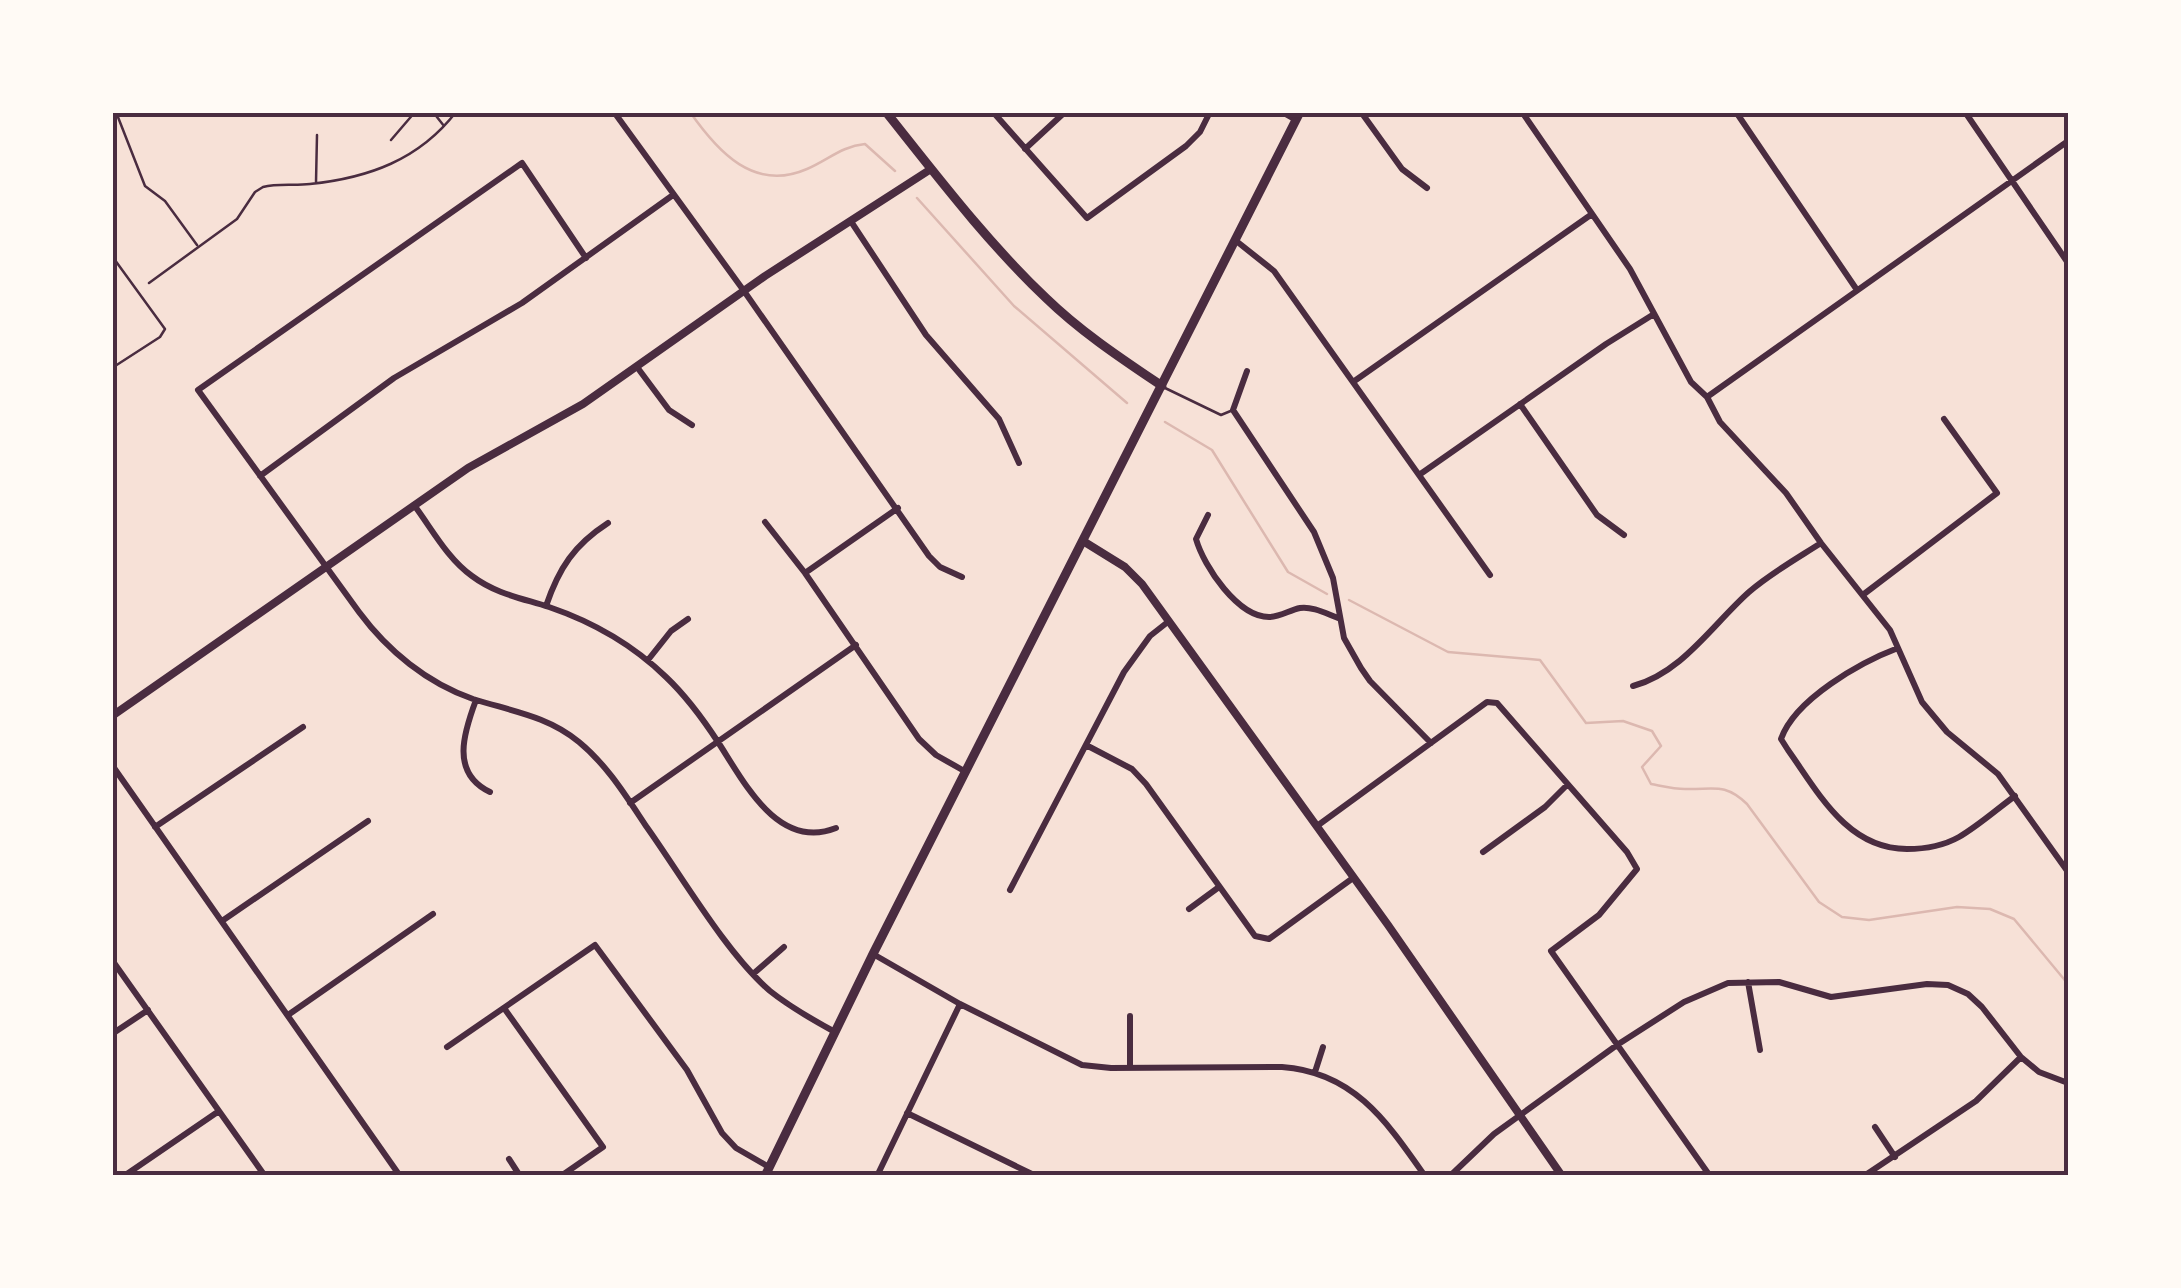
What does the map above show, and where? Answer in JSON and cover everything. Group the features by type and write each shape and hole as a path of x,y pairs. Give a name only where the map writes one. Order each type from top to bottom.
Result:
{"main road":[{"path":"886,112 1046,299 1098,342 1162,386"},
{"path":"767,1171 1298,116"}],"street":[{"path":"614,112 934,562 962,576"},
{"path":"993,112 1086,218 1186,146 1200,132 1210,112"},
{"path":"1025,149 1065,112"},
{"path":"1282,112 1298,116"},
{"path":"1361,112 1402,170 1427,188"},
{"path":"1522,112 1630,270 1691,382 1707,397 1720,422 1786,493 1820,542 1864,594 1898,648 1917,693 1933,718 1990,766 2068,872"},
{"path":"1736,112 1857,290"},
{"path":"1965,112 2068,263"},
{"path":"1707,397 2068,141"},
{"path":"586,258 522,163 198,390 366,621 395,652 440,684 563,730 597,760 753,974 790,1006 835,1032"},
{"path":"112,716 478,460 574,410 744,291 931,169"},
{"path":"260,476 408,368 522,304 673,196"},
{"path":"1353,382 1592,214"},
{"path":"852,223 926,335 999,418 1019,463"},
{"path":"1235,240 1274,271 1490,576"},
{"path":"1419,475 1654,314"},
{"path":"637,367 669,410 692,425"},
{"path":"1247,371 1233,410 1314,532 1333,578 1344,638 1370,681 1431,744"},
{"path":"1520,404 1598,515 1624,535"},
{"path":"1864,594 1997,494 1944,420"},
{"path":"414,505 452,557 472,576 502,594 546,606 607,632 648,660 681,693 752,796 769,812 792,828 806,832 836,828"},
{"path":"805,573 898,508"},
{"path":"1208,515 1196,539 1200,553 1237,603 1254,615 1273,617 1305,607 1338,618"},
{"path":"765,522 924,745 966,772"},
{"path":"546,606 568,556 608,523"},
{"path":"1084,542 1130,572 1170,620 1562,1176"},
{"path":"1633,686 1682,658 1765,579 1820,542"},
{"path":"648,660 671,631 688,619"},
{"path":"1010,890 1134,656 1170,620"},
{"path":"630,803 856,645"},
{"path":"1898,648 1837,680 1784,730 1782,739 1788,750 1839,820 1852,832 1881,846 1933,848 1958,837 2015,796"},
{"path":"476,700 465,732 463,754 473,780 490,792"},
{"path":"1316,827 1487,702 1497,703 1627,852 1637,870 1599,915 1550,951 1710,1176"},
{"path":"156,827 303,727"},
{"path":"1086,745 1132,770 1146,784 1256,936 1269,939 1352,878"},
{"path":"112,765 400,1176"},
{"path":"1483,852 1567,784"},
{"path":"222,921 368,821"},
{"path":"1189,909 1220,888"},
{"path":"288,1015 433,914"},
{"path":"448,1047 594,945 687,1070 722,1133 767,1171"},
{"path":"753,974 784,948"},
{"path":"873,954 1072,1062 1130,1068 1274,1067 1315,1072 1335,1080 1364,1098 1381,1115 1425,1176"},
{"path":"112,960 265,1176"},
{"path":"1748,982 1760,1050"},
{"path":"1450,1176 1494,1134 1617,1045 1703,992 1728,983 1779,982 1831,997 1926,984 1948,985 1982,1006 2021,1058 2038,1072 2068,1083"},
{"path":"877,1176 960,1004"},
{"path":"504,1008 602,1147 561,1176"},
{"path":"112,1034 148,1010"},
{"path":"1130,1016 1130,1068"},
{"path":"1315,1072 1323,1047"},
{"path":"1864,1176 1976,1101 2021,1058"},
{"path":"124,1176 220,1111"},
{"path":"907,1114 1036,1176"},
{"path":"1875,1127 1895,1157"},
{"path":"509,1159 520,1176"}],"lane":[{"path":"116,112 144,186 170,207 198,248"},
{"path":"391,140 415,112"},
{"path":"433,112 444,127"},
{"path":"148,283 237,219 262,187 354,179 383,170 444,127 456,112"},
{"path":"316,184 317,135"},
{"path":"1162,386 1221,415 1233,410"}],"path":[{"path":"112,256 165,330 112,368"}],"waterway":[{"path":"690,112 725,154 754,172 788,175 849,147 865,144 895,171"},
{"path":"917,198 1014,306 1127,403"},
{"path":"1165,422 1212,450 1288,572 1327,594"},
{"path":"1349,600 1448,652 1540,660 1586,723 1623,721 1652,731 1661,746 1642,767 1651,784 1718,789 1739,797 1819,902 1842,917 1869,920 1957,907 1990,909 2014,919 2068,984"}]}
